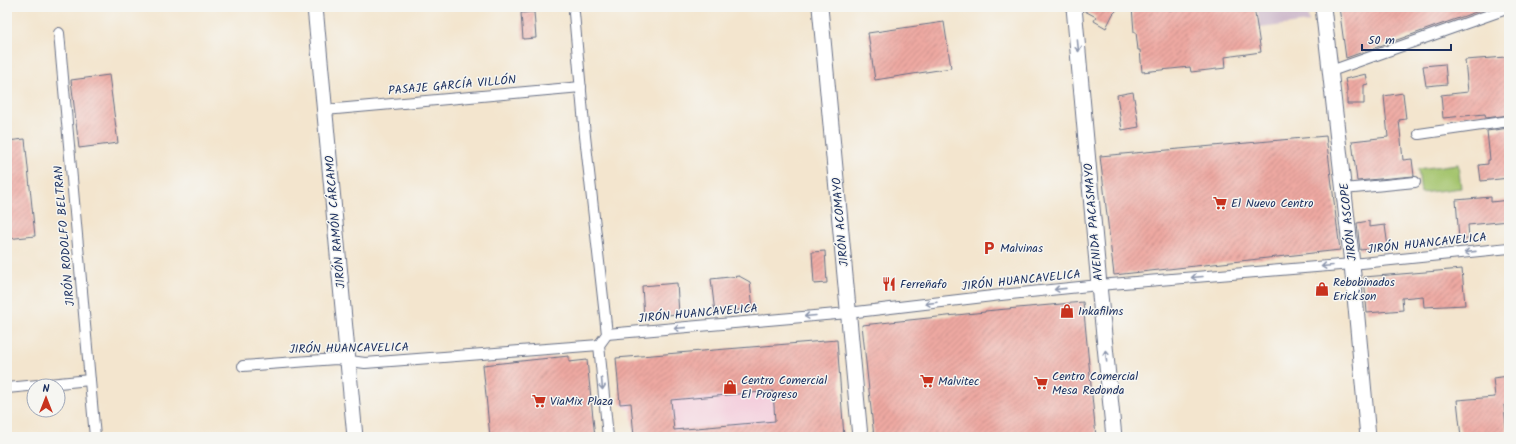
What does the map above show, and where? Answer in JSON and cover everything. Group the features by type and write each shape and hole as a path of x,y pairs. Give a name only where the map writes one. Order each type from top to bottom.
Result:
{"street":[{"name":"JIRÓN RAMÓN CÁRCAMO","path":"315,7 355,437"},
{"name":"JIRÓN ACOMAYO","path":"820,7 860,437"},
{"name":"AVENIDA PACASMAYO","path":"1074,7 1114,437"},
{"name":"JIRÓN ASCOPE","path":"1323,7 1352,264 1368,437"},
{"path":"1331,71 1509,8"},
{"path":"574,13 607,334 599,345 608,437"},
{"name":"JIRÓN RODOLFO BELTRAN","path":"59,33 96,437"},
{"name":"PASAJE GARCÍA VILLÓN","path":"325,110 581,87"},
{"path":"1419,134 1509,121"},
{"path":"1344,189 1415,182"},
{"name":"JIRÓN HUANCAVELICA","path":"607,334 848,313 997,295 1099,285 1352,264 1509,248"},
{"name":"JIRÓN HUANCAVELICA","path":"243,366 336,359 364,364 599,345"},
{"path":"7,388 90,380"}],"shaded area":[{"path":"1257,7 1307,7 1309,22 1260,28"},
{"name":"Centro Comercial El Progreso","path":"837,340 844,437 634,437 631,411 620,404"}],"green space":[{"path":"1458,164 1461,188 1421,193 1418,169"}],"building":[{"path":"1083,7 1120,7 1113,14 1106,28 1094,21 1096,17 1083,10"},
{"path":"1132,7 1169,7 1169,10 1200,7 1254,7 1261,52 1225,57 1226,68 1191,72 1190,67 1142,72 1140,50 1138,50 1136,32 1134,32"},
{"path":"1339,7 1486,7 1487,8 1346,58"},
{"path":"534,12 536,38 523,39 521,13"},
{"path":"944,22 951,68 875,80 868,33"},
{"path":"1506,57 1509,83 1509,115 1486,118 1485,114 1443,118 1441,95 1468,92 1465,60"},
{"path":"1445,64 1447,84 1426,86 1423,66"},
{"path":"1366,74 1368,84 1364,85 1364,104 1347,104 1347,88 1345,79"},
{"path":"109,75 118,143 79,148 71,80"},
{"path":"1133,92 1139,127 1122,130 1117,95"},
{"path":"1403,93 1406,119 1399,120 1403,160 1412,159 1414,176 1357,181 1352,141 1388,137 1384,96"},
{"path":"1509,128 1509,178 1481,181 1479,165 1488,164 1488,160 1490,160 1487,131"},
{"name":"El Nuevo Centro","path":"1326,136 1340,250 1114,275 1100,156"},
{"path":"25,139 35,236 7,239 7,141"},
{"path":"1491,197 1491,202 1509,200 1509,221 1468,225 1469,239 1459,239 1456,200"},
{"path":"1369,221 1369,227 1385,225 1388,247 1360,250 1357,223"},
{"path":"825,251 827,283 814,284 812,252"},
{"path":"1462,269 1465,305 1424,307 1423,296 1402,298 1403,310 1367,313 1364,277"},
{"path":"739,276 750,282 753,308 715,313 711,279"},
{"path":"677,283 679,314 644,317 642,286"},
{"path":"1083,302 1096,437 874,437 862,325"},
{"name":"Centro Comercial El Progreso","path":"837,340 844,437 634,437 631,403 620,404 616,358","holes":["773,391 775,421 674,430 671,400"]},
{"name":"ViaMix Plaza","path":"569,356 569,362 587,360 595,437 490,437 483,365"},
{"path":"1509,376 1509,405 1504,405 1507,437 1461,437 1457,400 1495,397 1493,378"}],"place":[{"name":"El Nuevo Centro","path":"1220,203"},
{"name":"Malvinas","path":"989,248"},
{"name":"Ferreñafo","path":"889,284"},
{"name":"Rebobinados Erick'son","path":"1322,289"},
{"name":"Inkafilms","path":"1067,311"},
{"name":"Malvitec","path":"927,381"},
{"name":"Centro Comercial Mesa Redonda","path":"1041,383"},
{"name":"Centro Comercial El Progreso","path":"730,387"},
{"name":"ViaMix Plaza","path":"539,401"}]}
